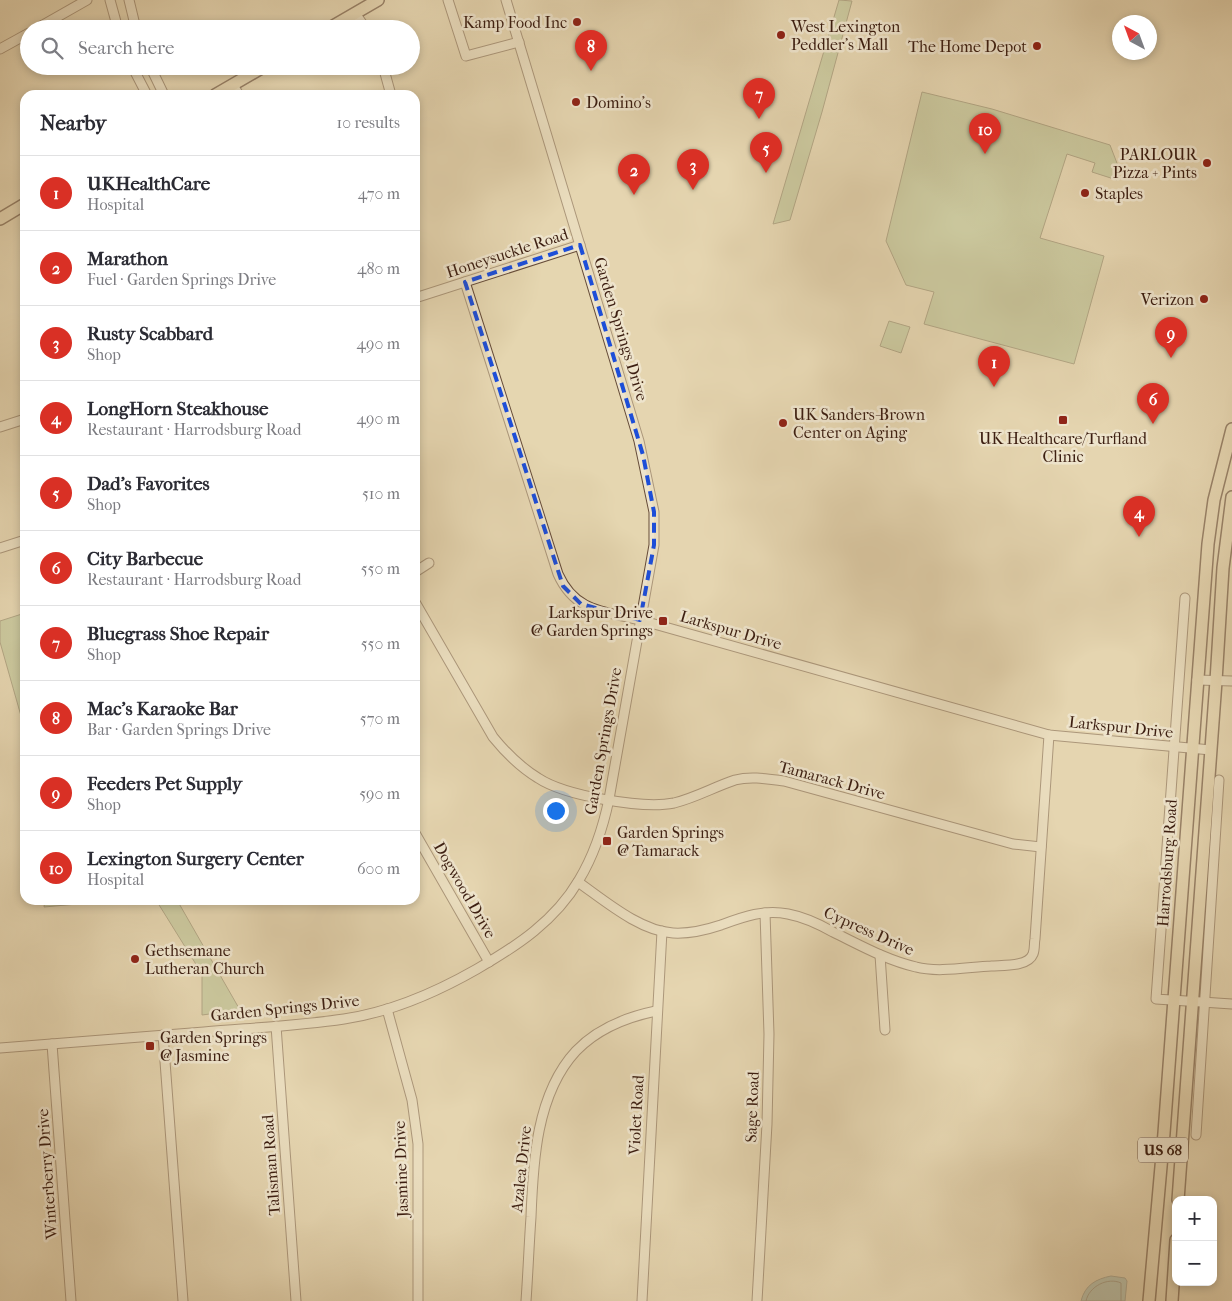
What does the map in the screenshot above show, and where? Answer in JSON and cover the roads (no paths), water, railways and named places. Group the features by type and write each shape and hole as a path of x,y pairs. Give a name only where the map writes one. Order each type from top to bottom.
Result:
{"main road":[{"path":"343,20 378,0"},
{"path":"236,90 254,75"},
{"path":"0,219 20,207"},
{"name":"Harrodsburg Road","path":"1149,1301 1208,544 1214,500 1232,429"},
{"name":"US 68","path":"1178,1196 1223,568 1232,497"},
{"path":"1172,1301 1176,1241"}],"street":[{"path":"52,20 87,0"},
{"path":"110,0 116,20"},
{"path":"129,0 134,20"},
{"path":"448,0 466,56 519,42"},
{"name":"Garden Springs Drive","path":"0,1048 276,1026 344,1019 387,1009 431,994 512,949 538,929 559,907 578,882 599,838 609,799 654,545 654,512 640,445 506,0"},
{"path":"355,13 360,20"},
{"path":"0,50 20,38"},
{"path":"137,75 144,90"},
{"path":"154,75 162,90"},
{"path":"385,75 389,90"},
{"name":"Honeysuckle Road","path":"420,296 580,245"},
{"name":"Larkspur Drive","path":"465,282 547,542 563,586 580,604 1049,735 1211,750"},
{"path":"0,427 20,421"},
{"path":"1214,500 1232,492"},
{"path":"0,548 20,542"},
{"path":"420,569 430,563"},
{"path":"1185,598 1156,999 1232,1004"},
{"name":"Tamarack Drive","path":"420,611 493,737 506,752 538,779 552,786 571,792 648,804 673,803 686,800 735,780 761,778 784,781 1013,844 1041,847"},
{"path":"1197,680 1232,681"},
{"name":"Cypress Drive","path":"578,882 624,914 650,928 662,932 694,933 744,916 765,913 787,913 808,920 880,955 918,968 1010,965 1028,960 1033,953 1035,939 1049,735"},
{"path":"1196,1135 1219,780"},
{"name":"Dogwood Drive","path":"420,842 490,962"},
{"name":"Sage Road","path":"757,1301 769,1034 765,913"},
{"name":"Violet Road","path":"642,1301 656,1011 662,932"},
{"path":"880,955 886,1030"},
{"name":"Jasmine Drive","path":"387,1009 410,1092 418,1144 418,1301"},
{"name":"Azalea Drive","path":"526,1301 537,1136 543,1114 559,1076 577,1050 601,1032 635,1016 656,1011"},
{"name":"Talisman Road","path":"276,1026 296,1301"},
{"path":"163,1035 183,1301"},
{"name":"Winterberry Drive","path":"52,1044 71,1301"}],"water":[{"path":"1111,1276 1125,1278 1127,1281 1125,1301 1081,1301 1088,1287 1101,1279"}],"place":[{"name":"Kamp Food Inc","path":"577,22"},
{"name":"West Lexington Peddler's Mall","path":"781,35"},
{"name":"The Home Depot","path":"1037,46"},
{"name":"Mac's Karaoke Bar","path":"591,71"},
{"name":"Domino's","path":"576,102"},
{"name":"Bluegrass Shoe Repair","path":"759,119"},
{"name":"Lexington Surgery Center","path":"985,154"},
{"name":"PARLOUR Pizza + Pints","path":"1207,163"},
{"name":"Dad's Favorites","path":"766,173"},
{"name":"Rusty Scabbard","path":"693,190"},
{"name":"Staples","path":"1085,193"},
{"name":"Marathon","path":"634,195"},
{"name":"Verizon","path":"1204,299"},
{"name":"Feeders Pet Supply","path":"1171,358"},
{"name":"UKHealthCare","path":"994,387"},
{"name":"UK Healthcare/Turfland Clinic","path":"1063,420"},
{"name":"UK Sanders-Brown Center on Aging","path":"783,423"},
{"name":"City Barbecue","path":"1153,424"},
{"name":"LongHorn Steakhouse","path":"1139,537"},
{"name":"Larkspur Drive @ Garden Springs","path":"663,621"},
{"name":"Garden Springs @ Tamarack","path":"607,841"},
{"name":"Gethsemane Lutheran Church","path":"135,959"},
{"name":"Garden Springs @ Jasmine","path":"150,1046"}]}
